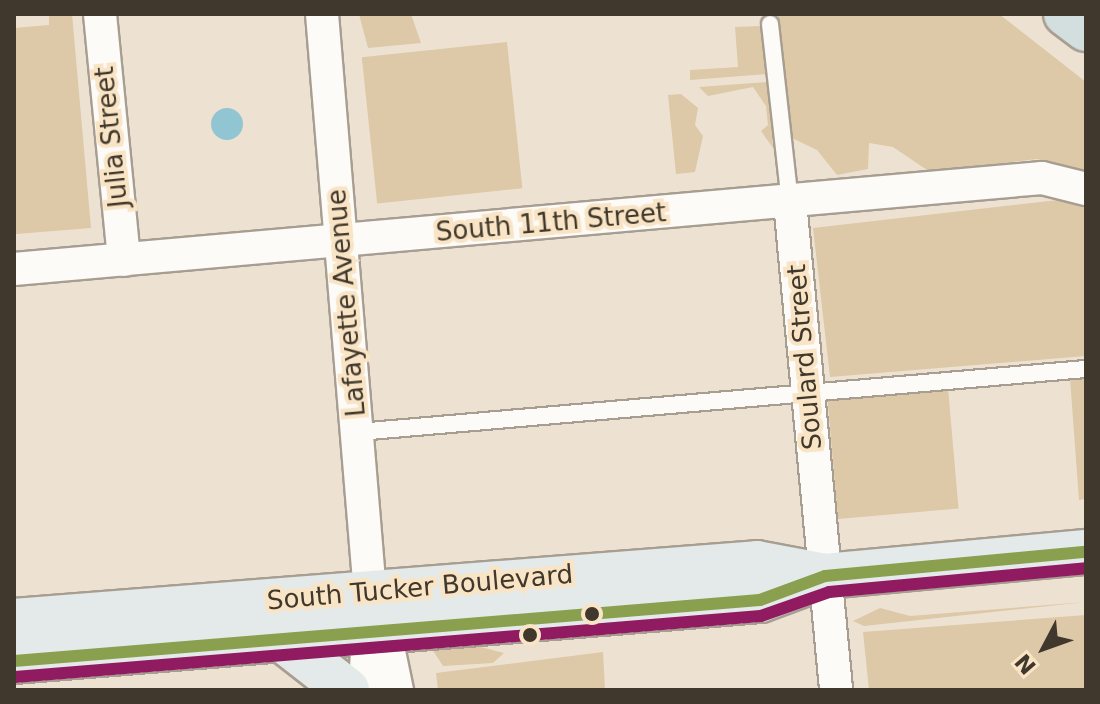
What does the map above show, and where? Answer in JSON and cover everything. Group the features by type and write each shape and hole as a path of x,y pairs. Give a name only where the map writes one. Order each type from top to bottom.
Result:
{"highway":[{"path":"1066,14 1086,29"}],"main road":[{"name":"South Tucker Boulevard","path":"14,661 288,644 760,600 825,576 1086,552"},
{"name":"South Tucker Boulevard","path":"14,621 757,563 825,576"},
{"path":"288,644 347,690"}],"street":[{"name":"Julia Street","path":"100,14 124,260"},
{"name":"Lafayette Avenue","path":"322,14 370,593 377,636 397,690"},
{"name":"South 11th Street","path":"14,269 1042,178 1086,189"},
{"name":"Soulard Street","path":"790,202 836,690"},
{"name":"Lafayette Avenue","path":"365,690 377,636"}],"lane":[{"name":"Soulard Street","path":"770,24 790,202"},
{"path":"358,432 1086,369"}],"shaded area":[{"path":"49,14 72,14 91,228 16,234 14,28 49,25"},
{"path":"359,14 411,14 421,43 368,48"},
{"path":"778,14 999,14 1086,82 1086,174 1037,159 930,172 893,147 869,143 868,169 837,175 817,150 792,138"},
{"path":"761,26 767,74 690,80 690,70 738,67 735,27"},
{"path":"507,42 522,188 377,203 362,57"},
{"path":"768,82 773,148 761,131 768,125 766,106 753,87 708,96 699,87"},
{"path":"681,94 698,108 695,125 703,136 695,172 676,174 668,95"},
{"path":"1067,199 1086,205 1086,356 830,377 813,228"},
{"path":"1086,377 1086,499 1079,500 1070,378"},
{"path":"948,388 959,509 838,519 827,399"},
{"path":"1086,602 864,626 853,621 880,608 910,616"},
{"path":"1086,615 1086,690 869,690 863,632"},
{"path":"469,644 504,653 493,663 443,666 432,649"},
{"path":"603,652 605,690 438,690 436,673"}],"water":[{"path":"227,108 238,113 243,124 238,135 227,140 216,135 211,124 216,113"}],"transit line":[{"path":"14,661 760,600 825,576 1086,552"},
{"path":"15,677 761,616 829,592 1086,568"}]}
